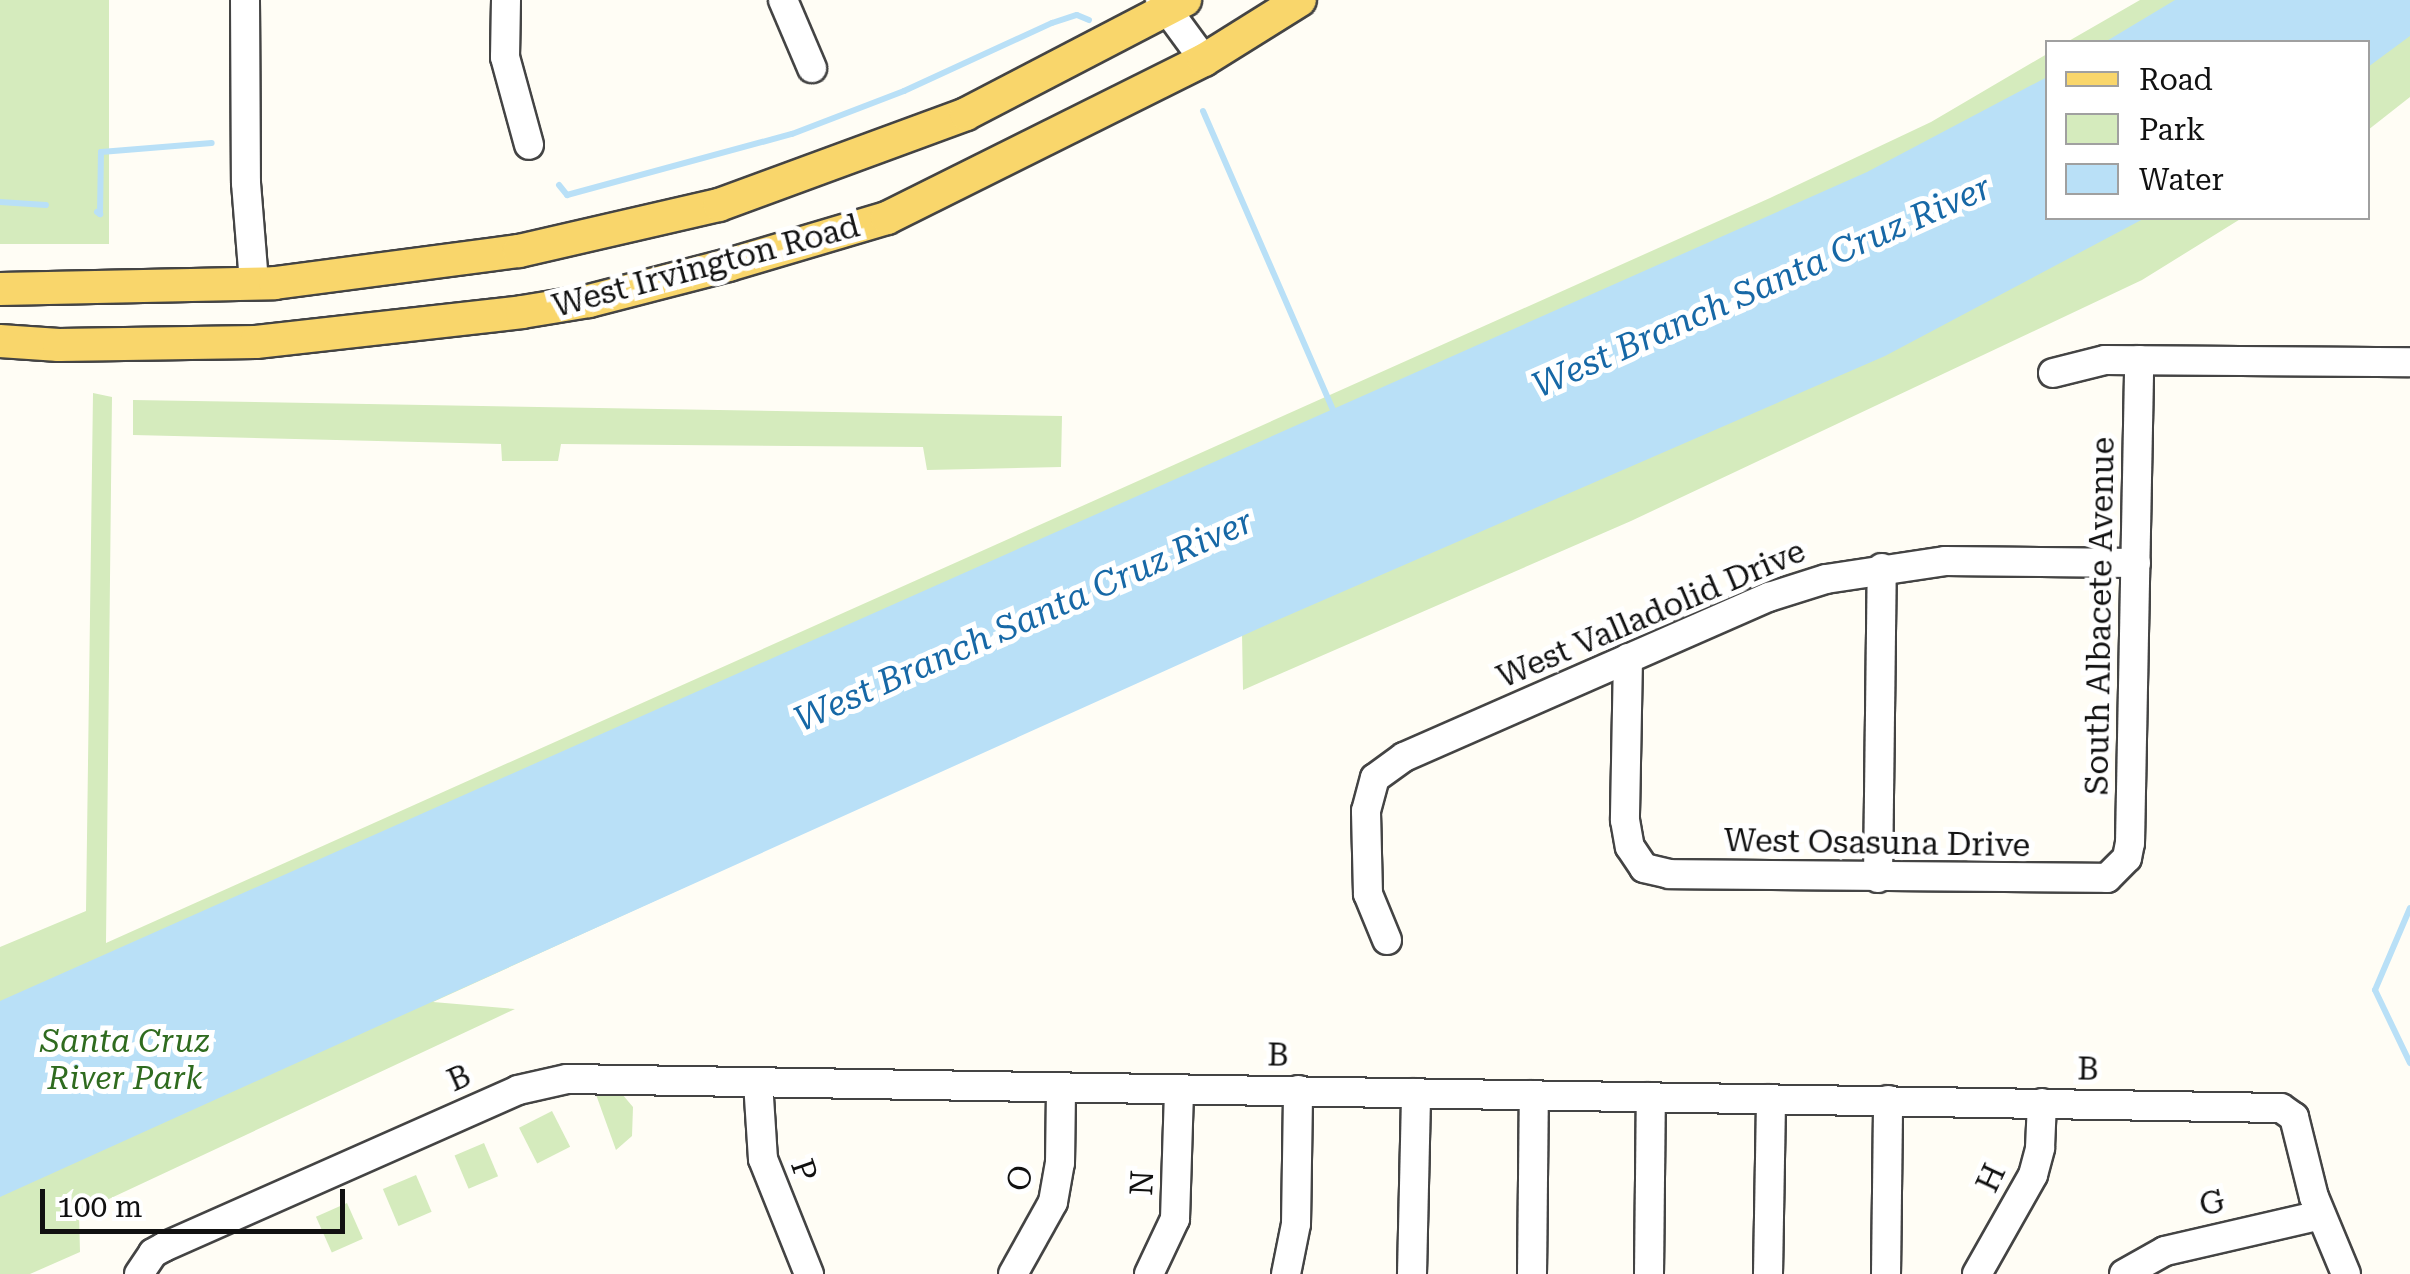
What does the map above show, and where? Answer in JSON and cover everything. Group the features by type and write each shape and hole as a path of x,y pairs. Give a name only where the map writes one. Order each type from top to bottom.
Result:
{"main road":[{"name":"West Irvington Road","path":"0,341 59,345 256,342 589,301 887,218 1204,60 1300,0"},
{"name":"West Irvington Road","path":"0,289 254,284 518,251 719,205 966,114 1170,4"}],"street":[{"path":"245,0 246,184 254,284"},
{"path":"506,0 505,57 528,144"},
{"path":"784,0 812,68"},
{"path":"1170,4 1204,60"},
{"path":"2053,373 2088,360 2410,362"},
{"name":"South Albacete Avenue","path":"2126,878 2130,842 2139,360"},
{"name":"West Valladolid Drive","path":"1387,940 1372,911 1365,875 1369,775 1769,597 1882,568 1974,560 2136,564"},
{"path":"1878,878 1882,568"},
{"name":"West Osasuna Drive","path":"1628,658 1625,820 1634,868 1668,874 2091,881 2126,878"},
{"name":"B","path":"139,1274 153,1253 164,1246 534,1085 567,1079 1888,1100 2289,1111 2320,1215 2346,1274"},
{"name":"P","path":"758,1082 763,1159 810,1274"},
{"name":"O","path":"1013,1274 1052,1202 1060,1163 1061,1087"},
{"name":"N","path":"1149,1274 1175,1219 1179,1089"},
{"path":"1286,1274 1294,1240 1298,1090"},
{"path":"1412,1274 1416,1092"},
{"path":"1532,1274 1534,1094"},
{"path":"1649,1274 1652,1097"},
{"path":"1768,1274 1771,1099"},
{"path":"1886,1274 1888,1100"},
{"name":"H","path":"1977,1274 2033,1175 2040,1148 2042,1103"},
{"name":"G","path":"2124,1274 2164,1250 2320,1215"}],"green space":[{"path":"0,0 109,0 109,244 0,244"},
{"path":"2140,0 2410,0 2410,97 2370,128 2370,40 2070,40"},
{"name":"West Branch Santa Cruz River","path":"2045,55 2045,220 2239,220 2142,280 1631,521 1243,690 1242,633 433,1002 515,1009 79,1213 80,1252 30,1274 0,1274 0,947 86,911 93,393 112,397 106,943 1770,198 1931,122"},
{"path":"133,400 1062,416 1061,467 927,470 923,447 561,444 558,461 502,461 501,444 133,435"},
{"path":"594,1089 622,1094 633,1107 632,1136 616,1150"},
{"path":"552,1111 570,1147 537,1163 519,1128"},
{"path":"484,1143 498,1176 469,1189 455,1156"},
{"path":"416,1175 432,1212 398,1226 383,1189"},
{"path":"347,1203 363,1239 332,1252 316,1217"}],"water":[{"path":"2175,0 2410,0 2410,36 2370,66 2370,40 2108,40"},
{"name":"West Branch Santa Cruz River","path":"2045,78 2045,220 2141,220 1885,356 1273,622 0,1197 0,1001 1867,172"}],"waterway":[{"path":"559,185 567,195 792,134 904,91 1052,23 1077,15 1089,20"},
{"path":"1203,111 1334,412"},
{"path":"97,212 100,214 101,152 212,143"},
{"path":"0,202 46,205"},
{"path":"2410,908 2375,990 2410,1063"}],"park label":[{"name":"Santa Cruz River Park","path":"125,1060"}]}
